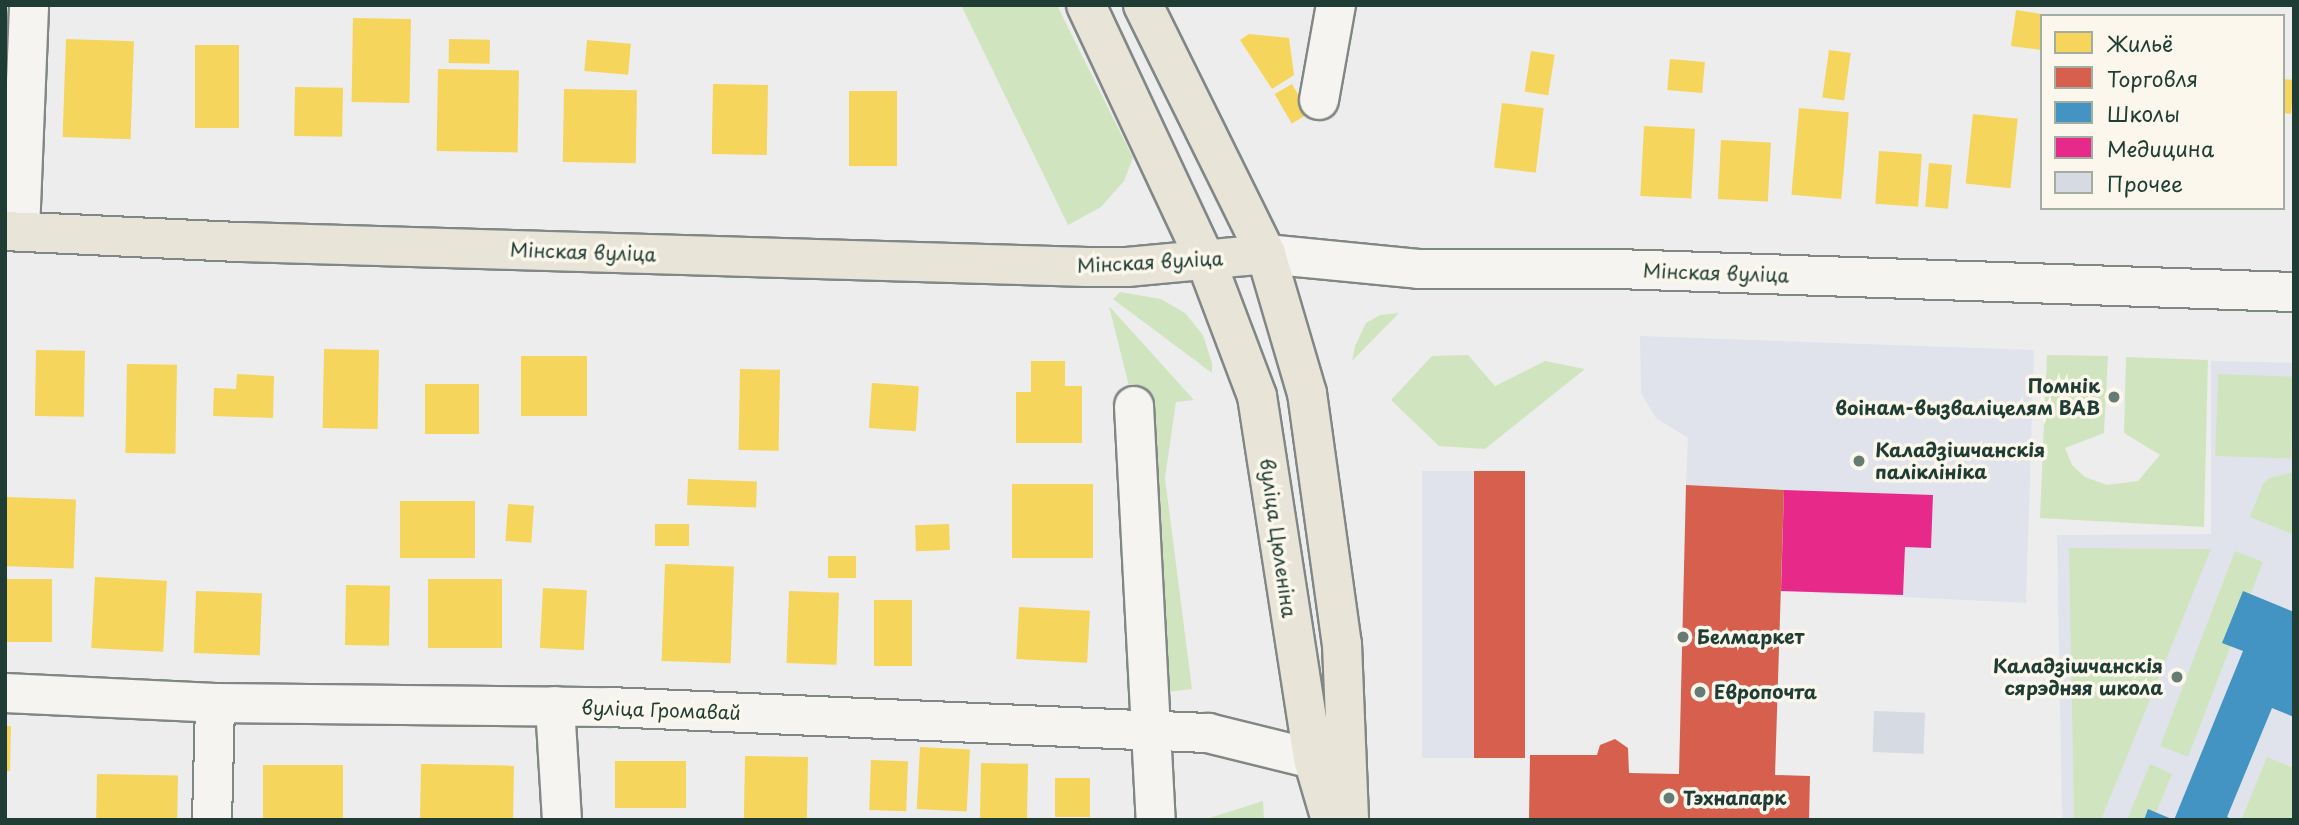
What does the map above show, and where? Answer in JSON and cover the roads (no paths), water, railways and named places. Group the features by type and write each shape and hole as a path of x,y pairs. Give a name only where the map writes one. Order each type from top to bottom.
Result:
{"main road":[{"name":"вуліца Цюленіна","path":"1086,5 1206,261 1257,396 1313,759 1331,820"},
{"path":"1143,5 1266,254 1311,409 1342,644 1349,820"},
{"name":"Мінская вуліца","path":"12,231 242,242 1088,267 1206,261 1266,254"}],"street":[{"path":"12,231 29,5"},
{"path":"1319,100 1336,5"},
{"name":"Мінская вуліца","path":"1266,254 1418,269 1618,269 2294,292"},
{"path":"1134,407 1150,694 1149,731 1156,820"},
{"name":"вуліца Громавай","path":"5,693 215,703 555,706 1208,733 1313,759"},
{"path":"212,820 215,703"},
{"path":"555,706 562,820"}],"place":[{"name":"Помнік воінам-вызваліцелям ВАВ","path":"2114,397"},
{"name":"Каладзішчанскія паліклініка","path":"1859,461"},
{"name":"Белмаркет","path":"1683,637"},
{"name":"Каладзішчанскія сярэдняя школа","path":"2177,677"},
{"name":"Европочта","path":"1700,692"},
{"name":"Тэхнапарк","path":"1669,798"}]}
